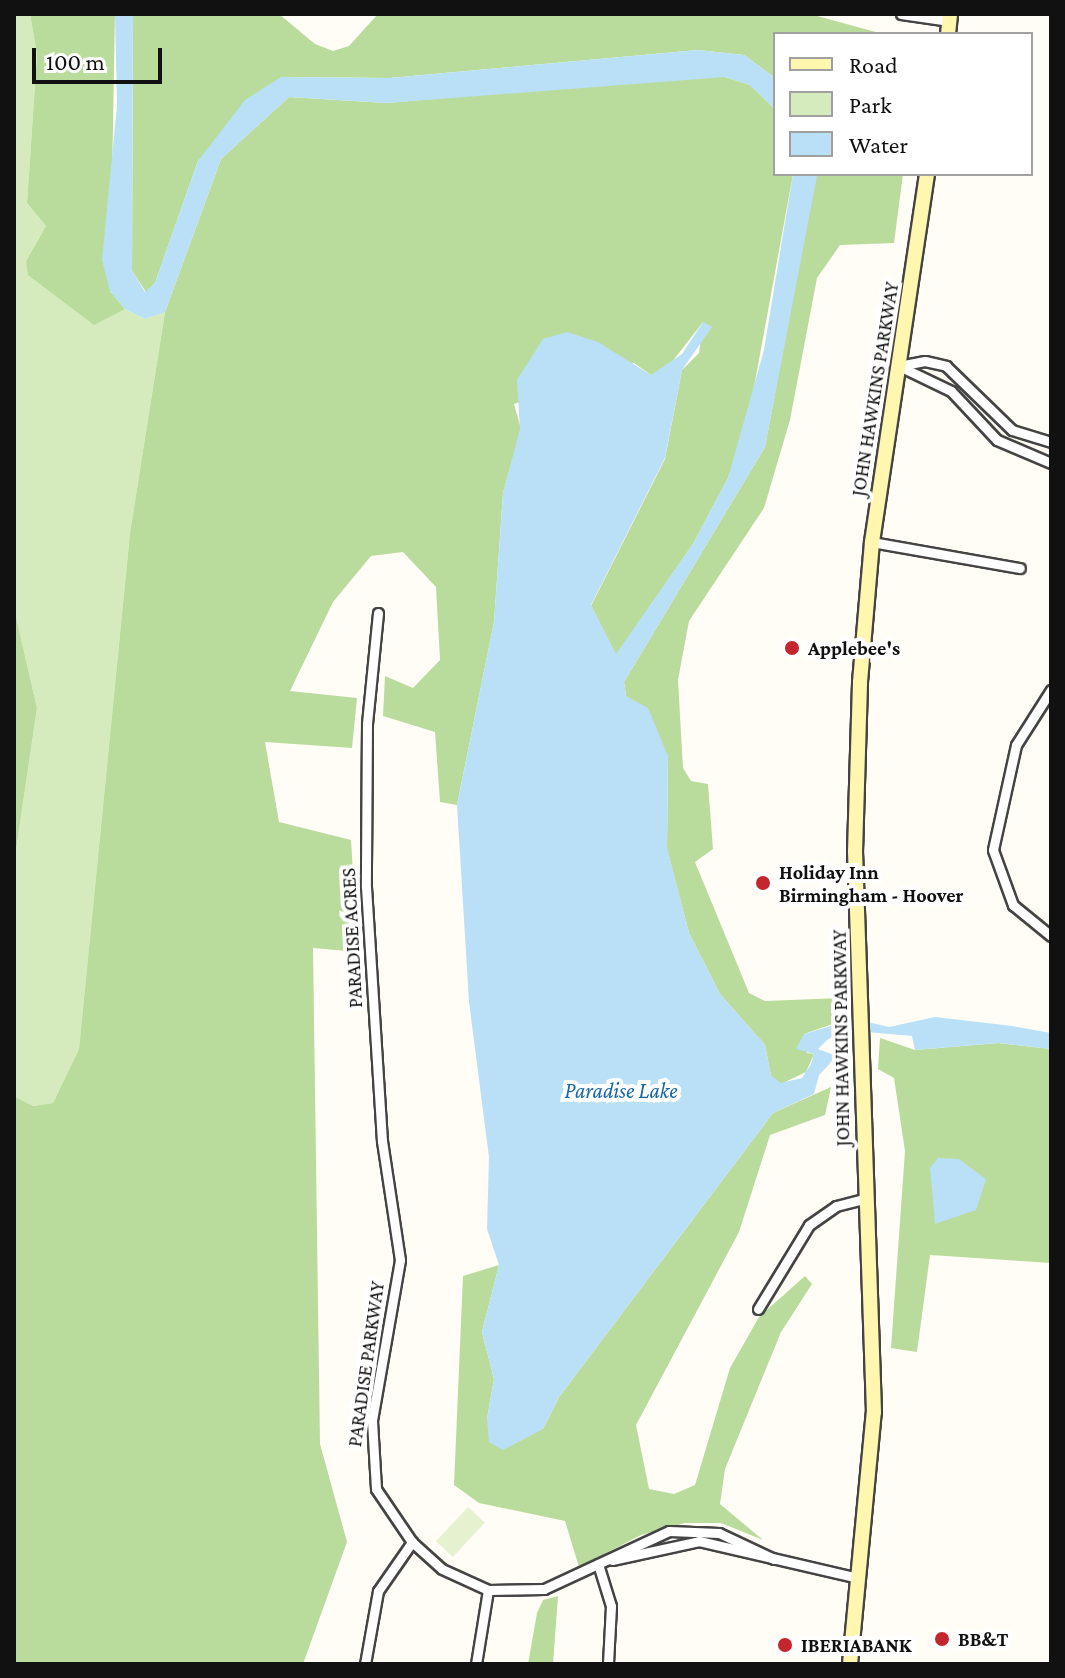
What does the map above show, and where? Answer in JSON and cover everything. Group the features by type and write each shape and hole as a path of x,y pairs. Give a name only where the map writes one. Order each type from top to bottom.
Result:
{"main road":[{"name":"JOHN HAWKINS PARKWAY","path":"850,1664 874,1412 864,1199 862,998 855,852 872,542 927,176"}],"street":[{"path":"901,14 949,23"},
{"path":"899,366 925,361 950,368 1002,424 1051,442"},
{"path":"899,366 951,391 997,440 1051,463"},
{"path":"872,542 1020,568"},
{"name":"PARADISE ACRES","path":"378,613 367,724 366,887 382,1141 400,1260"},
{"path":"1051,690 1019,737 993,850 1013,905 1051,936"},
{"path":"758,1309 809,1225 836,1206 864,1199"},
{"name":"PARADISE PARKWAY","path":"400,1260 370,1452 376,1489 412,1542 442,1569 488,1590 544,1589 651,1536 686,1530 719,1533 774,1559 858,1578"},
{"path":"365,1664 378,1591 412,1542"},
{"path":"598,1564 611,1606 608,1664"},
{"path":"476,1664 488,1590"}],"green space":[{"path":"14,14 30,14 37,55 27,203 46,226 26,261 107,313 125,309 145,319 165,312 130,533 79,1049 53,1103 33,1106 14,1096 14,864 37,708 14,608"},
{"path":"30,14 115,14 110,291 125,309 94,325 28,275 26,261 46,226 27,203 37,55"},
{"path":"133,14 279,14 315,44 333,51 349,46 378,14 810,14 876,32 773,32 773,77 744,55 698,50 390,78 281,77 198,161 155,283 146,292 132,271"},
{"path":"677,77 725,77 750,85 773,107 773,176 793,176 750,409 728,478 693,544 616,655 591,606 665,459 682,370 699,353 703,322 665,371 651,375 634,363 514,404 521,429 503,493 494,622 457,805 440,802 435,732 383,716 385,676 413,688 440,660 436,587 403,552 371,556 333,602 290,691 357,698 352,748 265,742 279,822 351,840 358,952 313,948 320,1444 347,1542 303,1664 14,1664 14,1096 33,1106 53,1103 79,1049 130,533 165,312 221,159 289,97 387,103"},
{"path":"816,176 903,176 894,243 840,245 817,278 790,420 764,508 689,621 678,680 683,768 691,781 708,784 713,849 695,862 749,993 765,1001 841,998 841,1021 804,1034 807,1053 814,1054 806,1072 781,1084 771,1076 765,1045 720,994 689,933 667,849 668,756 626,696 624,682 765,447"},
{"path":"14,608 37,708 14,864"},
{"path":"880,1038 915,1050 998,1043 1051,1049 1051,1263 930,1255 917,1352 891,1348 905,1151 894,1078 878,1069"},
{"path":"831,1087 825,1115 770,1135 739,1232 636,1425 649,1489 674,1494 695,1485 730,1368 759,1317 805,1276 812,1284 781,1332 725,1469 720,1504 763,1540 721,1523 685,1523 641,1535 579,1567 565,1521 479,1503 454,1485 463,1276 499,1265 482,1332 494,1379 487,1419 543,1429 559,1397 773,1113"},
{"path":"468,1507 485,1523 453,1557 436,1541"},
{"path":"558,1596 553,1664 528,1664 537,1613 543,1600"}],"water":[{"path":"115,14 133,14 132,271 145,292 155,283 198,161 245,100 281,77 390,78 698,50 744,55 773,77 773,107 750,85 725,77 387,103 289,97 221,159 165,312 145,319 125,309 110,291 102,260 117,106"},
{"name":"Paradise Lake","path":"793,176 817,176 765,447 624,682 626,696 648,708 668,756 667,848 689,933 720,994 765,1045 771,1076 781,1083 802,1078 811,1064 814,1054 796,1049 804,1034 855,1019 889,1027 935,1017 1012,1026 1051,1033 1051,1049 998,1043 915,1050 912,1036 845,1030 827,1040 818,1049 837,1056 819,1075 814,1094 773,1113 559,1397 543,1429 503,1450 489,1442 487,1419 494,1379 482,1332 499,1265 487,1229 489,1157 469,1002 457,805 494,622 503,493 520,429 517,380 543,339 567,332 598,342 651,375 682,354 703,322 712,327 682,370 665,458 591,605 616,654 693,544 728,478 764,350"},
{"path":"938,1158 959,1159 986,1179 976,1210 935,1224 930,1168"}],"place":[{"name":"Applebee's","path":"792,648"},
{"name":"Holiday Inn Birmingham - Hoover","path":"763,883"},
{"name":"BB&T","path":"942,1639"},
{"name":"IBERIABANK","path":"785,1645"}]}
